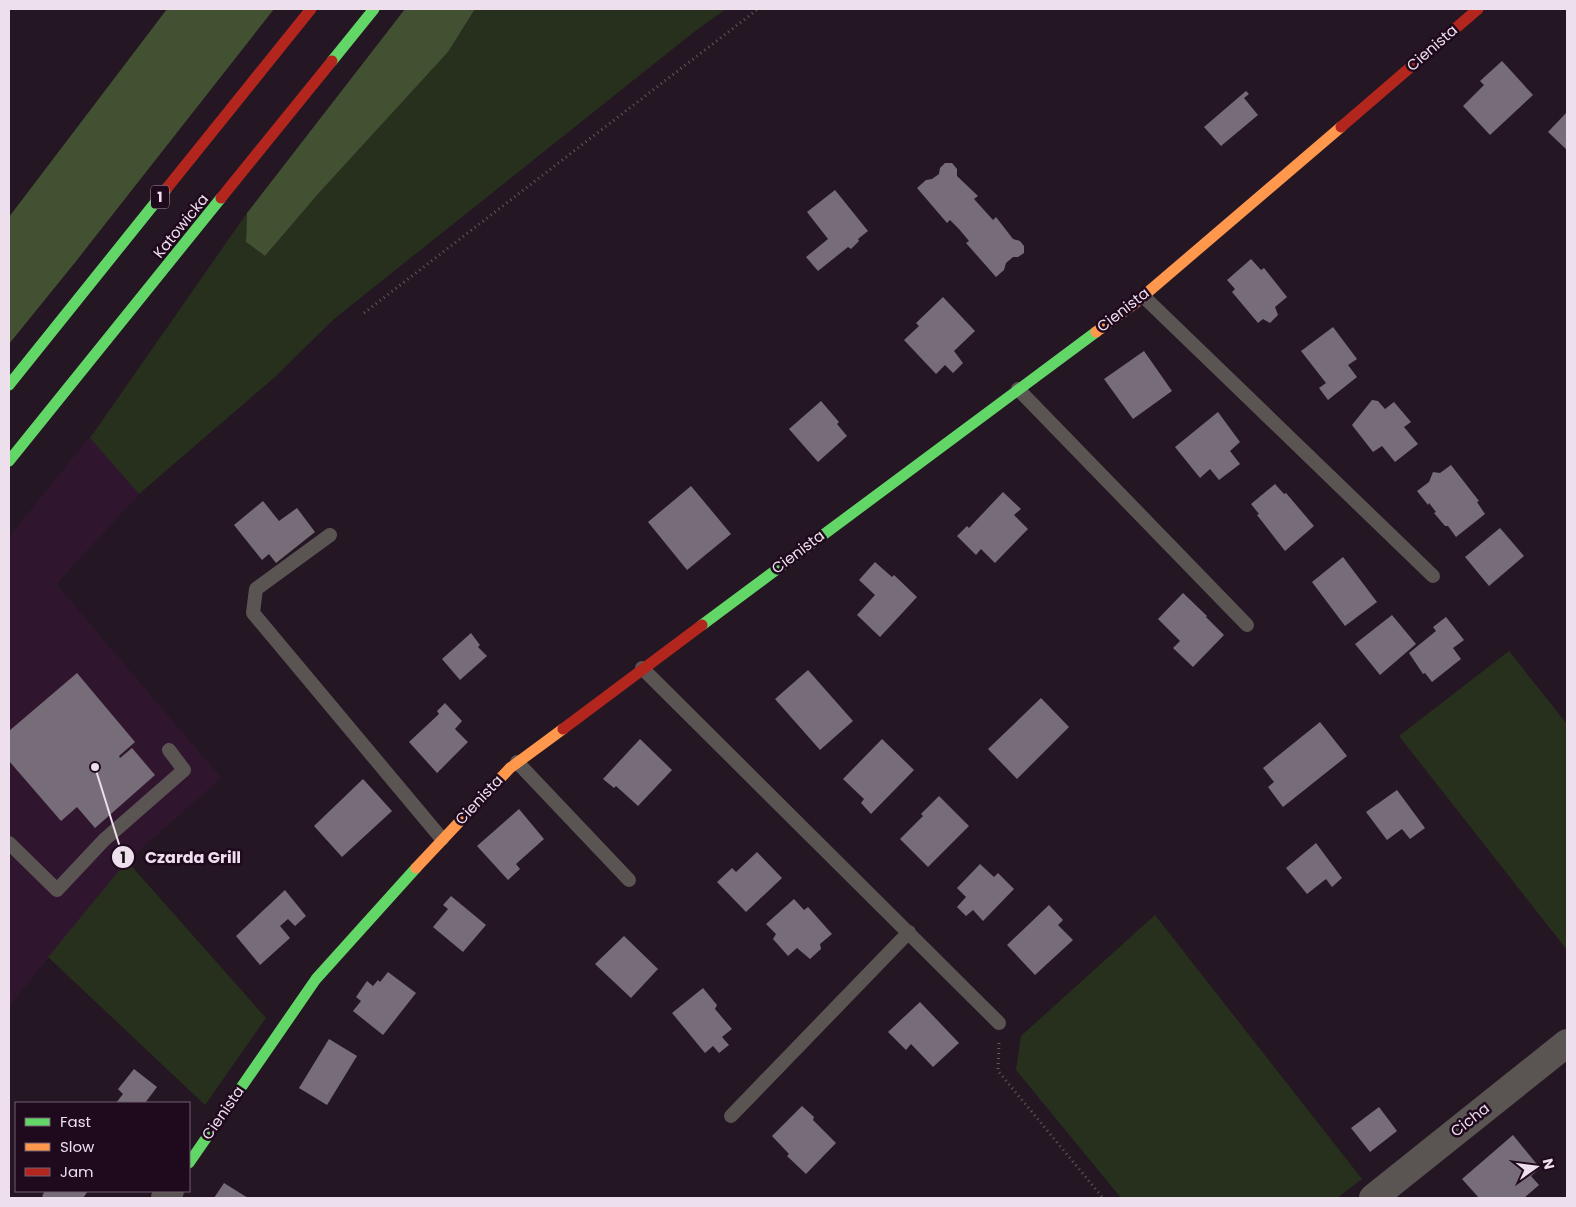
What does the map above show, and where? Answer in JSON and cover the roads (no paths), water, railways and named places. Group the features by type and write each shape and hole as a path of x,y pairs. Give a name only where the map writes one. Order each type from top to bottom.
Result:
{"street":[{"name":"1","path":"9,385 310,9"},
{"name":"Katowicka","path":"9,461 374,9"},
{"name":"Cienista","path":"190,1162 316,979 381,905 510,768 1143,296 1478,9"},
{"name":"Cicha","path":"1374,1198 1567,1043"}],"lane":[{"path":"1143,296 1433,576"},
{"path":"1018,389 1247,625"},
{"path":"330,535 256,589 253,613 442,839"},
{"path":"642,668 999,1023"},
{"path":"9,843 57,890 104,840 184,770 169,750"},
{"path":"517,762 629,880"},
{"path":"730,1116 909,932"}],"place":[{"name":"Czarda Grill","path":"95,767"}]}
